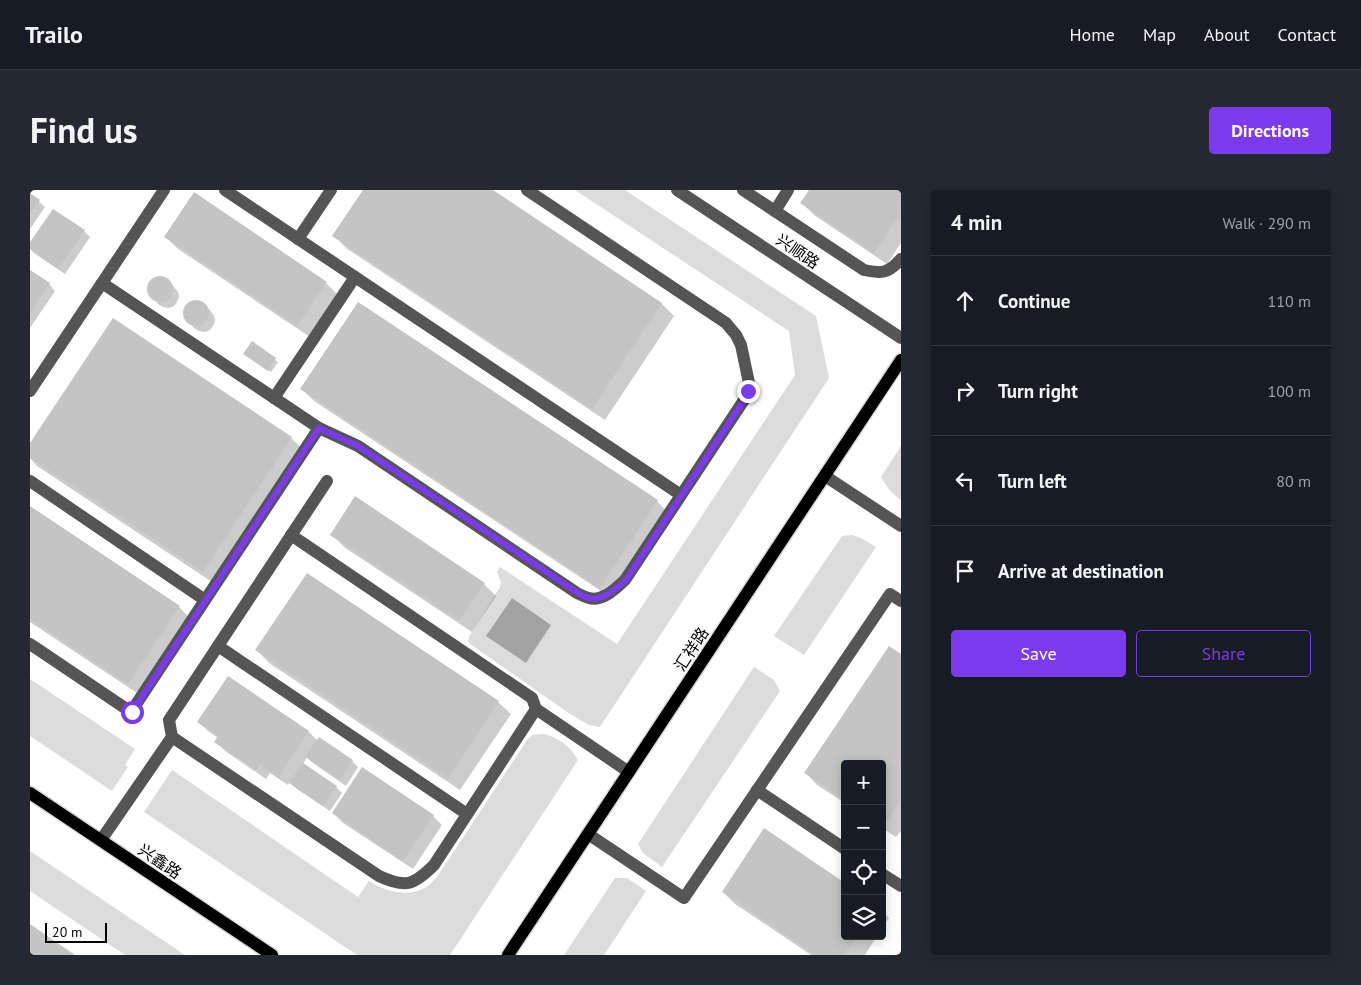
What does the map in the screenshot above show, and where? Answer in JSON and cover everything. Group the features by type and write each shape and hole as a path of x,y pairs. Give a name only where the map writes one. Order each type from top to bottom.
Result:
{"main road":[{"name":"汇祥路","path":"508,955 901,360"},
{"name":"兴鑫路","path":"30,793 272,955"}],"street":[{"path":"30,391 164,190"},
{"path":"225,190 681,495"},
{"path":"298,239 331,190"},
{"path":"102,283 319,428 358,446 578,593 591,599 601,597 612,593 626,580 744,400 749,383 740,344 736,334 726,323 527,190"},
{"name":"兴顺路","path":"677,190 901,338"},
{"path":"743,190 864,270 878,273 890,270 901,259"},
{"path":"774,211 788,190"},
{"path":"274,398 355,277"},
{"path":"30,644 132,712 319,428"},
{"path":"825,476 901,526"},
{"path":"101,840 172,736 170,720 327,480"},
{"path":"30,481 205,600"},
{"path":"291,535 532,698 536,709 629,772"},
{"path":"588,834 684,898 890,594 901,601"},
{"path":"218,646 467,814"},
{"path":"172,736 379,876 402,884 414,881 424,875 434,865 536,709"},
{"path":"757,790 841,846"},
{"path":"886,877 901,886"}],"shaded area":[{"path":"575,190 625,190 816,316 829,378 600,727 589,725 570,714 468,642 469,637 500,587 501,582 497,572 500,567 617,644 795,375 789,331"},
{"path":"901,446 901,500 894,495 881,477"},
{"path":"852,535 876,547 804,655 774,636 842,536"},
{"path":"512,598 551,625 526,663 486,636"},
{"path":"754,667 774,680 780,691 662,867 643,853 638,844"},
{"path":"30,679 135,749 125,765 128,767 112,791 30,736"},
{"path":"541,734 563,742 578,760 450,955 357,955 144,812 172,770 358,897 369,881 391,891 414,892 429,885 437,877 527,740 533,735"},
{"path":"30,851 185,955 125,955 30,891"},
{"path":"615,878 627,878 646,891 604,955 564,955"}],"building":[{"path":"363,190 493,190 662,303 592,409 332,236"},
{"path":"809,190 901,190 901,213 874,253 800,203"},
{"path":"194,192 327,282 297,326 164,237"},
{"path":"30,193 40,200 30,214"},
{"path":"53,209 85,230 58,269 30,249 30,242"},
{"path":"30,270 50,283 30,313"},
{"path":"160,276 169,280 173,289 169,298 160,302 151,298 147,289 151,280"},
{"path":"196,300 205,304 209,313 205,322 196,326 187,322 183,313 187,304"},
{"path":"358,302 658,500 600,588 300,389"},
{"path":"113,318 292,437 203,572 30,458 30,443"},
{"path":"252,341 276,358 268,371 243,354"},
{"path":"355,496 485,583 459,621 330,535"},
{"path":"30,506 180,606 128,684 30,619"},
{"path":"307,573 499,701 448,779 255,650"},
{"path":"889,646 901,654 901,800 886,823 886,760 841,760 841,797 804,773"},
{"path":"228,676 309,731 278,777 260,764 256,770 214,742 218,736 197,722"},
{"path":"319,737 353,760 340,780 305,757"},
{"path":"303,763 337,786 323,806 289,783"},
{"path":"362,767 434,815 403,861 332,813"},
{"path":"764,828 841,880 841,940 854,940 844,955 815,955 722,892"},
{"path":"30,924 75,955 30,955"}],"route":[{"path":"132,712 319,428 358,446 578,593 591,599 612,593 626,580 744,400 748,391"}]}
